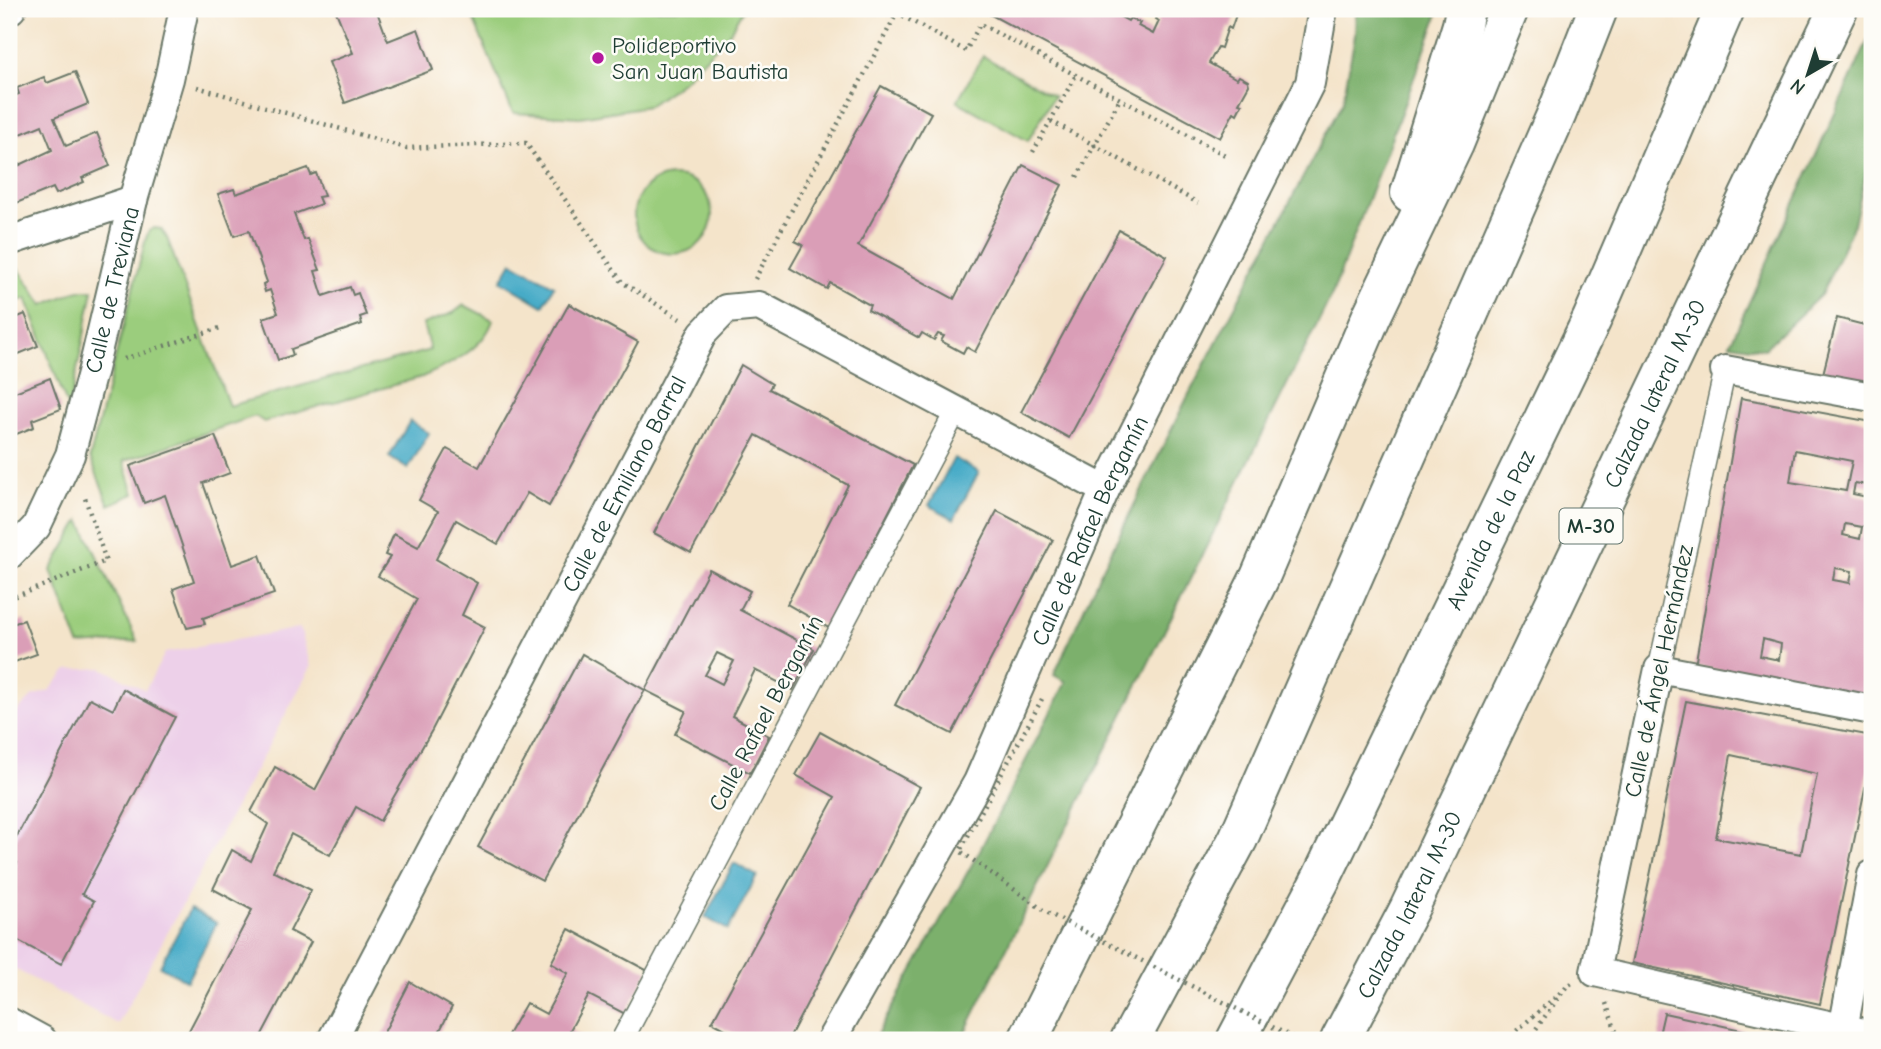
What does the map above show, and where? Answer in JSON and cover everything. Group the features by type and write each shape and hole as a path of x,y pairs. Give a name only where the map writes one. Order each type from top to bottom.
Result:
{"highway":[{"path":"1372,315 1465,9"},
{"path":"1028,1040 1261,577 1372,315 1454,144 1508,9"},
{"path":"1130,1040 1238,839 1557,113 1598,9"},
{"name":"Avenida de la Paz","path":"1237,1040 1322,877 1592,319 1725,9"},
{"path":"1667,147 1740,9"},
{"name":"Calzada lateral M-30","path":"1340,1040 1409,909 1838,9"}],"street":[{"name":"Calle de Treviana","path":"9,555 36,527 70,456 133,200 169,79 184,9"},
{"name":"Calle de Rafael Bergamín","path":"831,1040 978,782 1105,490 1310,83 1323,9"},
{"path":"9,241 133,200"},
{"path":"740,307 760,306 1105,490"},
{"name":"Calle de Emiliano Barral","path":"332,1040 703,333 726,309 740,307"},
{"path":"1726,370 1872,397"},
{"name":"Calle de Ángel Hernández","path":"1595,972 1726,370"},
{"name":"Calle Rafael Bergamín","path":"622,1040 956,411"},
{"path":"1659,669 1872,710"},
{"path":"1842,1035 1872,875"},
{"path":"1595,972 1842,1035 1872,1035"},
{"path":"9,1022 42,1040"}],"path":[{"path":"740,307 897,13 966,51 980,24 1225,155"},
{"path":"1033,152 1076,75"},
{"path":"169,79 406,148 526,143 622,282 703,333"},
{"path":"1077,177 1120,99"},
{"path":"1051,121 1198,203"},
{"path":"93,369 223,327"},
{"path":"9,599 106,561 70,456"},
{"path":"1042,699 960,851 1046,912 1298,1040"},
{"path":"1506,1040 1567,986 1595,972"},
{"path":"1549,1040 1530,1038 1567,986"}],"shaded area":[{"path":"300,628 311,667 118,1024 9,966 9,719 33,696 50,690 67,670 102,668 145,690 165,653"}],"green space":[{"name":"Polideportivo San Juan Bautista","path":"469,9 743,9 729,34 682,82 648,106 580,117 513,113"},
{"path":"1356,9 1438,9 1333,292 961,1040 874,1040 980,850 1066,682 1054,675 1097,580 1188,396 1343,101 1355,35"},
{"path":"1872,32 1872,146 1854,224 1821,295 1764,349 1730,344"},
{"path":"983,56 1054,96 1028,141 957,101"},
{"path":"673,176 688,179 700,188 709,200 712,215 709,230 700,242 688,251 673,254 658,251 646,242 637,230 634,215 637,200 646,188 658,179"},
{"path":"154,228 161,229 167,238 229,406 430,350 423,324 453,313 464,305 493,320 482,340 473,348 454,362 422,377 264,422 255,416 124,461 134,494 109,505 90,457 146,238"},
{"path":"9,258 43,305 79,290 93,290 69,410 26,298 9,305"},
{"path":"80,520 137,641 79,645 51,570"}],"water":[{"path":"512,262 554,286 543,306 501,281"},
{"path":"410,421 429,433 408,469 389,457"},
{"path":"954,458 979,472 954,519 929,505"},
{"path":"734,863 757,876 728,930 705,917"},
{"path":"190,909 217,923 187,981 160,966"}],"building":[{"path":"335,9 376,9 388,41 418,29 433,70 345,103 329,62 353,53"},
{"path":"980,9 1106,9 1128,21 1130,18 1140,23 1138,26 1153,34 1159,21 1156,19 1162,9 1238,9 1221,48 1218,47 1209,63 1237,79 1239,76 1248,81 1249,85 1239,103 1242,104 1237,114 1234,112 1220,138"},
{"path":"75,72 88,104 54,118 66,146 97,133 110,166 82,178 84,182 56,194 53,188 9,206 9,170 52,150 42,125 9,139 9,98 19,94 17,88 44,77 47,83"},
{"path":"881,86 931,113 858,246 954,299 1023,165 1062,185 975,352 966,347 963,353 941,341 944,336 938,334 934,340 922,333 919,338 868,310 870,305 830,283 827,289 790,268 803,245 795,241"},
{"path":"308,168 311,175 316,173 324,196 318,197 321,204 294,214 304,240 308,239 320,270 315,271 323,296 350,287 353,295 358,293 366,315 360,317 362,324 291,349 293,355 278,360 263,318 278,313 270,290 265,292 263,284 267,282 249,231 234,236 218,194 234,189 236,194"},
{"path":"1119,230 1167,256 1069,438 1021,412"},
{"path":"569,304 638,342 549,506 527,493 498,544 456,520 436,559 477,583 462,615 485,627 432,730 380,821 356,807 330,855 291,834 273,871 311,890 290,931 311,942 259,1040 184,1040 252,910 213,889 232,850 251,861 268,824 251,812 275,767 315,790 417,599 378,576 390,557 385,555 394,534 418,547 438,511 419,500 447,449 479,467"},
{"path":"25,314 38,346 9,358 9,321"},
{"path":"1837,318 1872,327 1872,383 1823,374"},
{"path":"741,365 772,384 769,389 913,465 829,628 787,604 848,485 756,435 691,553 654,533"},
{"path":"9,376 15,392 50,378 61,409 32,420 34,427 9,437"},
{"path":"1741,398 1872,422 1872,486 1855,483 1853,494 1872,498 1872,697 1695,666","holes":["1795,450 1852,461 1846,491 1790,482","1845,524 1862,527 1860,539 1843,535","1835,568 1852,571 1850,583 1833,580","1763,639 1781,644 1779,660 1760,656"]},
{"path":"215,436 230,473 203,483 232,565 260,555 274,594 203,618 205,624 187,628 173,589 194,581 165,495 144,503 130,466"},
{"path":"997,511 1053,540 952,734 895,705"},
{"path":"709,569 750,591 740,610 814,649 793,690 755,670 732,716 769,736 750,773 675,734 686,711 645,690","holes":["717,653 734,661 722,684 705,675"]},
{"path":"24,620 37,654 9,664 9,625"},
{"path":"582,654 645,690 542,881 478,847"},
{"path":"123,689 175,717 82,894 94,901 61,964 9,936 9,880 17,863 9,859 9,851 90,698 113,710"},
{"path":"1686,701 1872,736 1872,755 1820,1004 1632,963","holes":["1731,755 1817,774 1801,854 1716,838"]},
{"path":"820,732 920,787 788,1040 746,1040 712,1022 835,797 796,775"},
{"path":"569,929 648,971 625,1014 589,995 570,1030 589,1040 505,1040 526,1003 546,1014 568,973 551,963"},
{"path":"410,982 452,1007 435,1040 380,1040"},
{"path":"1664,1013 1783,1040 1660,1040 1658,1039"}],"place":[{"name":"Polideportivo San Juan Bautista","path":"598,58"}]}
